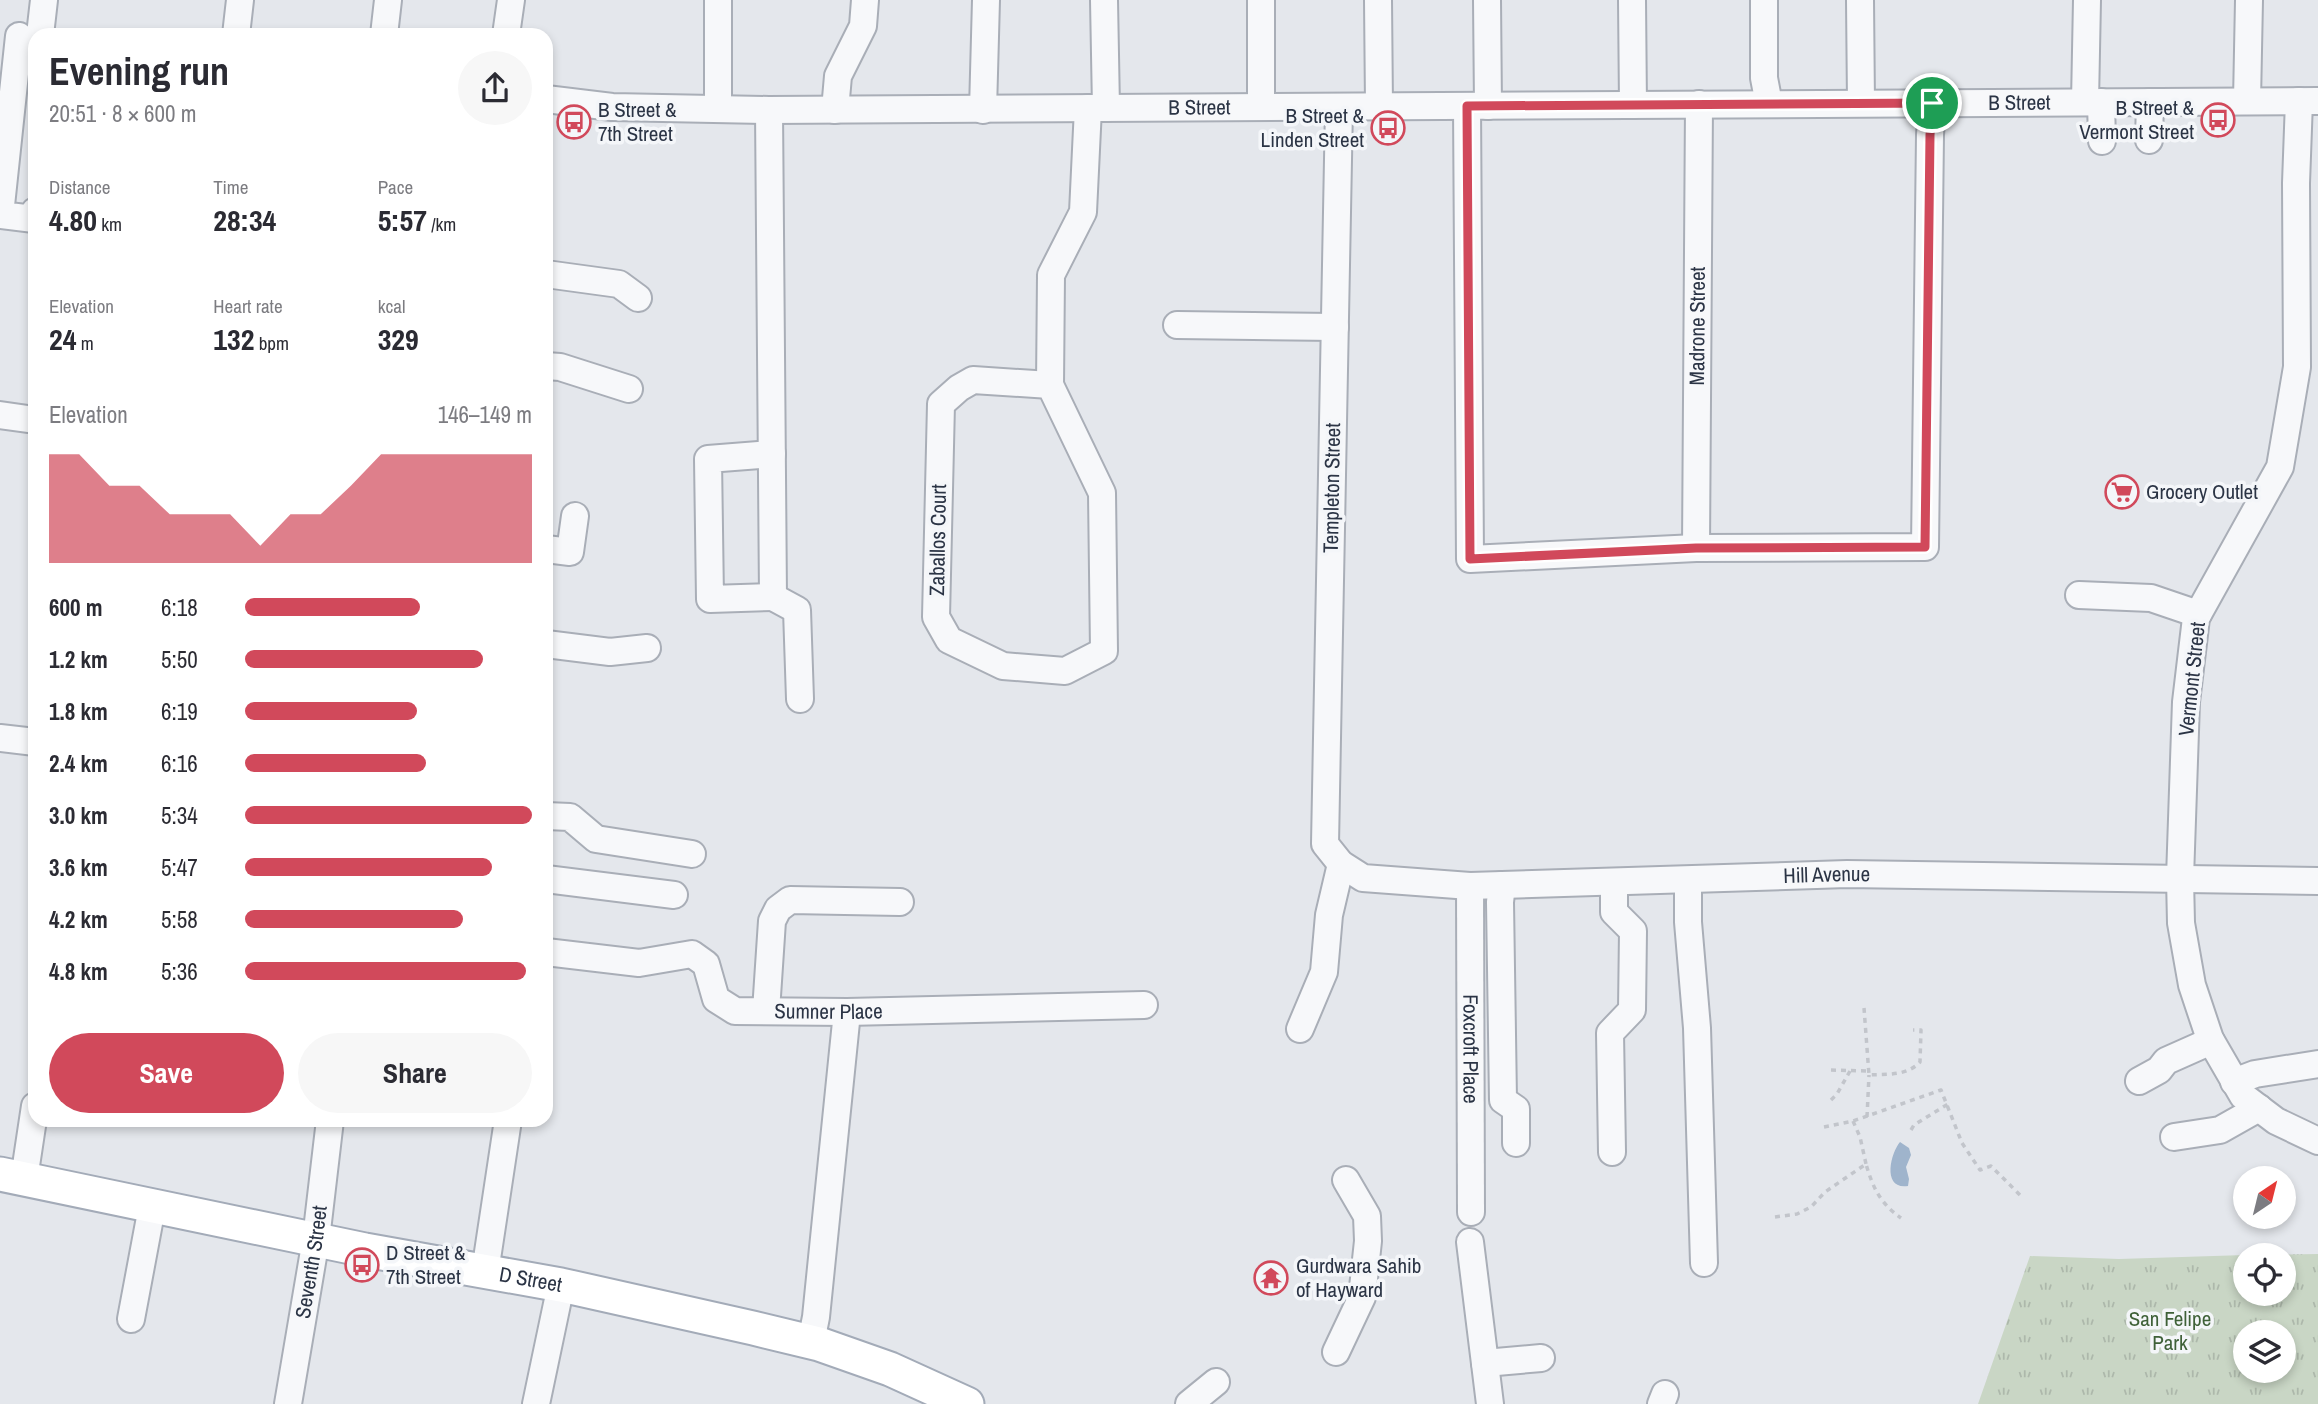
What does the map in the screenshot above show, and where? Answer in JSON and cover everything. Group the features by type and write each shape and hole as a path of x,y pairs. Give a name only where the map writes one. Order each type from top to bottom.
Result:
{"main road":[{"name":"D Street","path":"12,1176 365,1250 561,1285 811,1342 890,1369 967,1404"}],"street":[{"path":"28,218 0,215 23,35 44,0"},
{"path":"237,28 240,0"},
{"path":"385,28 388,0"},
{"path":"507,28 511,0"},
{"path":"718,0 718,109"},
{"path":"835,110 838,76 863,26 865,0"},
{"path":"983,110 986,0"},
{"name":"Zaballos Court","path":"1050,385 973,380 941,404 936,617 949,640 1003,666 1065,671 1104,650 1102,493 1050,385 1051,275 1083,212 1097,108 1104,0"},
{"path":"1261,0 1261,107"},
{"path":"1378,0 1379,106"},
{"path":"1487,0 1470,559 1696,548 1925,547 1932,103"},
{"path":"1485,106 1500,0"},
{"path":"1632,0 1633,105"},
{"path":"1764,0 1764,78 1769,104"},
{"path":"1860,0 1861,103"},
{"path":"2087,0 2093,102 2102,141"},
{"path":"2247,101 2249,0"},
{"name":"B Street","path":"553,100 612,107 769,110 2308,101"},
{"name":"Vermont Street","path":"2308,101 2296,183 2297,368 2280,467 2196,618 2186,702 2180,878 2181,923 2192,985 2214,1046 2243,1096 2277,1121 2318,1141"},
{"path":"2149,140 2150,102"},
{"name":"Madrone Street","path":"1696,548 1699,104"},
{"name":"Templeton Street","path":"1339,107 1325,844 1341,864"},
{"path":"769,110 773,597"},
{"path":"553,275 619,284 638,298"},
{"path":"1177,325 1335,327"},
{"path":"553,367 629,390"},
{"path":"0,415 28,419"},
{"path":"772,454 708,459 710,599 773,597 797,610 800,699"},
{"path":"553,550 570,552 575,516"},
{"path":"2079,595 2151,598 2198,614"},
{"path":"553,645 610,652 647,648"},
{"path":"0,738 28,741"},
{"path":"553,816 570,817 596,839 692,854"},
{"path":"1300,1029 1324,971 1329,915 1341,864"},
{"name":"Hill Avenue","path":"1341,864 1363,878 1470,886 1847,874 2318,881"},
{"path":"553,880 674,895"},
{"path":"1688,880 1688,922 1697,1028 1704,1263"},
{"path":"1612,1152 1610,1033 1632,1010 1633,931 1615,912 1614,882"},
{"path":"1502,885 1503,1100 1516,1109 1516,1143"},
{"name":"Foxcroft Place","path":"1470,886 1471,1212"},
{"path":"766,1011 772,921 783,904 790,900 900,902"},
{"name":"Sumner Place","path":"553,953 639,963 692,954 706,964 716,999 735,1011 847,1012 1144,1005"},
{"path":"811,1342 816,1317 847,1012"},
{"path":"2149,1076 2173,1070 2214,1046"},
{"path":"2234,1082 2255,1074 2318,1064"},
{"path":"2174,1137 2220,1130 2259,1108"},
{"path":"12,1176 28,1127"},
{"name":"Seventh Street","path":"288,1404 316,1239 329,1127"},
{"path":"485,1272 507,1127"},
{"path":"1336,1352 1362,1297 1368,1241 1367,1216 1346,1180"},
{"path":"131,1319 152,1207"},
{"path":"1470,1241 1490,1404"},
{"path":"536,1404 561,1285"},
{"path":"1485,1363 1541,1358"},
{"path":"1189,1404 1216,1382"}],"path":[{"path":"1864,1008 1869,1073 1867,1117"},
{"path":"1831,1070 1902,1073 1915,1068 1920,1062 1921,1030 1913,1030"},
{"path":"1831,1100 1850,1071"},
{"path":"1824,1127 1867,1117 1941,1090 1962,1143 1980,1170 1991,1166 2022,1197"},
{"path":"1911,1130 1914,1125 1948,1104"},
{"path":"1853,1121 1860,1137 1873,1188 1880,1199 1902,1218"},
{"path":"1775,1217 1797,1214 1811,1207 1825,1192 1866,1164"}],"green space":[{"name":"San Felipe Park","path":"2296,1254 2318,1254 2318,1404 1978,1404 2030,1256 2119,1259 2233,1255 2233,1306 2296,1306"}],"water":[{"path":"1900,1142 1909,1148 1911,1155 1906,1167 1908,1186 1900,1186 1891,1177 1893,1154"}],"place":[{"name":"B Street & Vermont Street","path":"2218,120"},
{"name":"B Street & 7th Street","path":"574,122"},
{"name":"B Street & Linden Street","path":"1388,128"},
{"name":"Grocery Outlet","path":"2122,492"},
{"name":"D Street & 7th Street","path":"362,1265"},
{"name":"Gurdwara Sahib of Hayward","path":"1271,1278"}],"route":[{"path":"1932,103 1925,547 1696,548 1470,559 1467,106 1932,103"}]}
